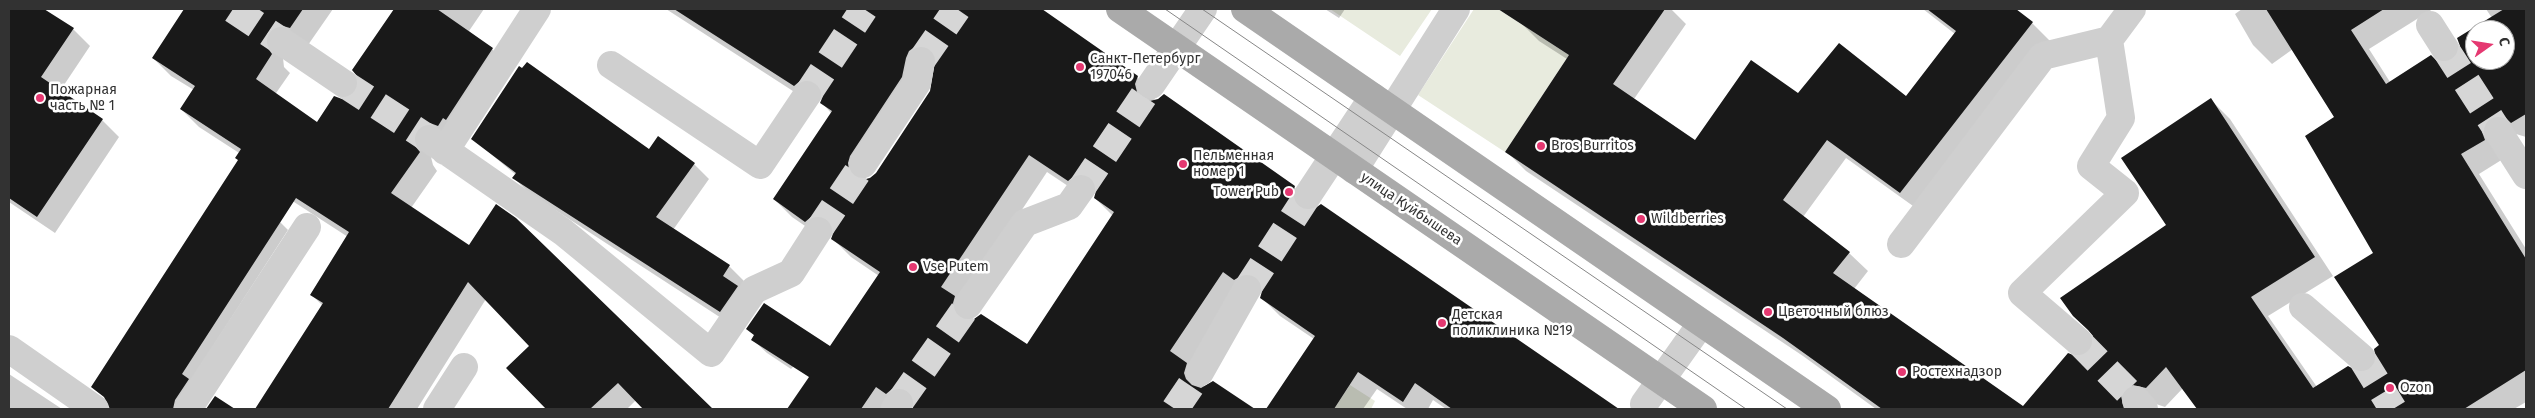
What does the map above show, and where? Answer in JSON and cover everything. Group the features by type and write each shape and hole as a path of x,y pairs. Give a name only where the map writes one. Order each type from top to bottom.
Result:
{"main road":[{"name":"улица Куйбышева","path":"1120,9 1702,409"},
{"path":"1245,9 1827,409"}],"lane":[{"path":"537,9 437,145 563,232 710,353 754,290 790,274 818,230"},
{"path":"1151,85 1203,9"},
{"path":"1308,195 1344,163 1383,104 1456,9"},
{"path":"1901,244 2044,56 2109,40 2132,9"},
{"path":"2078,341 2022,293 2124,193 2091,166 2122,118 2109,40"},
{"path":"281,41 344,83"},
{"path":"863,164 917,83 921,61"},
{"path":"611,65 760,165 807,95"},
{"path":"2498,131 2526,175"},
{"path":"968,305 1025,222 1069,206 1081,190"},
{"path":"188,409 307,227"},
{"path":"1200,372 1246,289"},
{"path":"2303,308 2361,357"},
{"path":"1644,404 1702,324"},
{"path":"9,349 95,409"},
{"path":"437,409 464,367"}],"shaded area":[{"path":"1330,9 1432,9 1400,56"},
{"path":"1474,9 1498,9 1569,55 1505,152 1418,95"},
{"path":"1350,385 1375,401 1371,409 1334,409"}],"building":[{"name":"Пожарная часть № 1","path":"9,9 44,9 74,28 41,77 103,119 37,217 9,198"},
{"path":"184,9 303,9 290,28 283,26 275,27 268,33 266,39 267,47 272,54 256,79 317,122 334,96 342,99 356,92 359,84 357,76 352,70 394,9 437,9 493,48 446,120 443,118 438,126 430,123 416,130 413,138 415,146 420,152 391,193 469,245 496,204 516,218 713,409 643,409 618,383 590,409 546,409 506,368 529,346 468,282 388,409 255,409 323,303 310,295 349,232 296,198 182,374 189,379 175,400 173,409 110,409 104,397 91,387 238,160 235,158 241,149 180,109 195,86 152,58"},
{"path":"674,9 1042,9 1138,76 1135,84 1137,92 1142,98 1150,101 1158,99 1164,94 1295,186 1292,195 1294,202 1299,208 1308,211 1321,204 1619,409 1452,409 1415,383 1403,402 1358,372 1334,409 1266,409 1315,336 1260,298 1263,288 1261,282 1255,276 1246,273 1234,280 1223,272 1170,351 1187,363 1184,373 1186,379 1192,385 1201,388 1213,381 1255,409 913,409 913,396 907,390 900,387 892,389 886,394 876,387 861,409 787,409 809,377 751,340 754,335 746,329 764,303 830,346 880,272 831,239 834,231 832,223 827,218 818,215 811,217 805,222 773,199 832,111 820,103 823,96 821,88 815,82 808,79 800,81 794,86","holes":["916,46 924,46 931,49 936,56 930,91 876,173 870,178 862,180 855,177 849,170 850,156 902,77 909,51","1029,155 1068,181 1075,175 1083,174 1090,176 1095,183 1096,191 1094,198 1114,212 1027,344 981,314 967,321 960,318 954,311 953,303 955,296 941,287"]},
{"path":"1498,9 1665,9 1613,84 1695,140 1751,60 1798,93 1839,43 1906,96 1956,31 1927,9 2016,9 2033,22 1900,193 1827,140 1783,200 1850,252 1833,273 2023,406 2068,353 2083,356 2090,352 2093,344 2093,336 2073,316 2060,298 2166,225 2121,158 2211,98 2315,257 2251,297 2313,388 2348,366 2359,372 2367,372 2372,368 2376,359 2374,349 2379,345 2334,277 2373,253 2305,136 2334,117 2266,9 2384,9 2351,30 2386,84 2431,55 2437,61 2445,63 2452,60 2458,54 2460,46 2457,38 2465,33 2465,70 2515,70 2515,20 2486,20 2504,9 2526,9 2526,114 2511,123 2505,117 2497,115 2490,118 2484,124 2482,132 2485,140 2461,154 2526,259 2526,370 2464,409 2197,409 2166,367 2146,388 2133,385 2125,389 2121,396 2124,409 1882,409 1783,338 1505,152 1569,55"},
{"path":"527,62 649,149 658,136 695,163 656,217 730,265 723,276 738,286 720,312 512,178 516,173 471,139 519,66 522,68"},
{"path":"215,396 235,409 206,409"}],"tunnel":[{"path":"233,9 281,41"},
{"path":"807,95 864,9"},
{"path":"921,61 957,9"},
{"path":"2444,47 2498,131"},
{"path":"343,83 429,139"},
{"path":"1081,189 1151,85"},
{"path":"818,231 863,164"},
{"path":"1247,289 1308,195"},
{"path":"899,403 968,305"},
{"path":"2078,341 2136,400"},
{"path":"2361,357 2393,409"},
{"path":"1175,409 1200,372"}],"tram line":[{"path":"1165,9 1746,409"},
{"path":"1202,9 1787,409"}],"place":[{"name":"Санкт-Петербург 197046","path":"1080,67"},
{"name":"Пожарная часть № 1","path":"40,98"},
{"name":"Bros Burritos","path":"1541,146"},
{"name":"Пельменная номер 1","path":"1183,164"},
{"name":"Tower Pub","path":"1289,192"},
{"name":"Wildberries","path":"1641,219"},
{"name":"Vse Putem","path":"913,267"},
{"name":"Цветочный блюз","path":"1768,312"},
{"name":"Детская поликлиника №19","path":"1442,323"},
{"name":"Ростехнадзор","path":"1902,372"},
{"name":"Ozon","path":"2390,388"}]}
